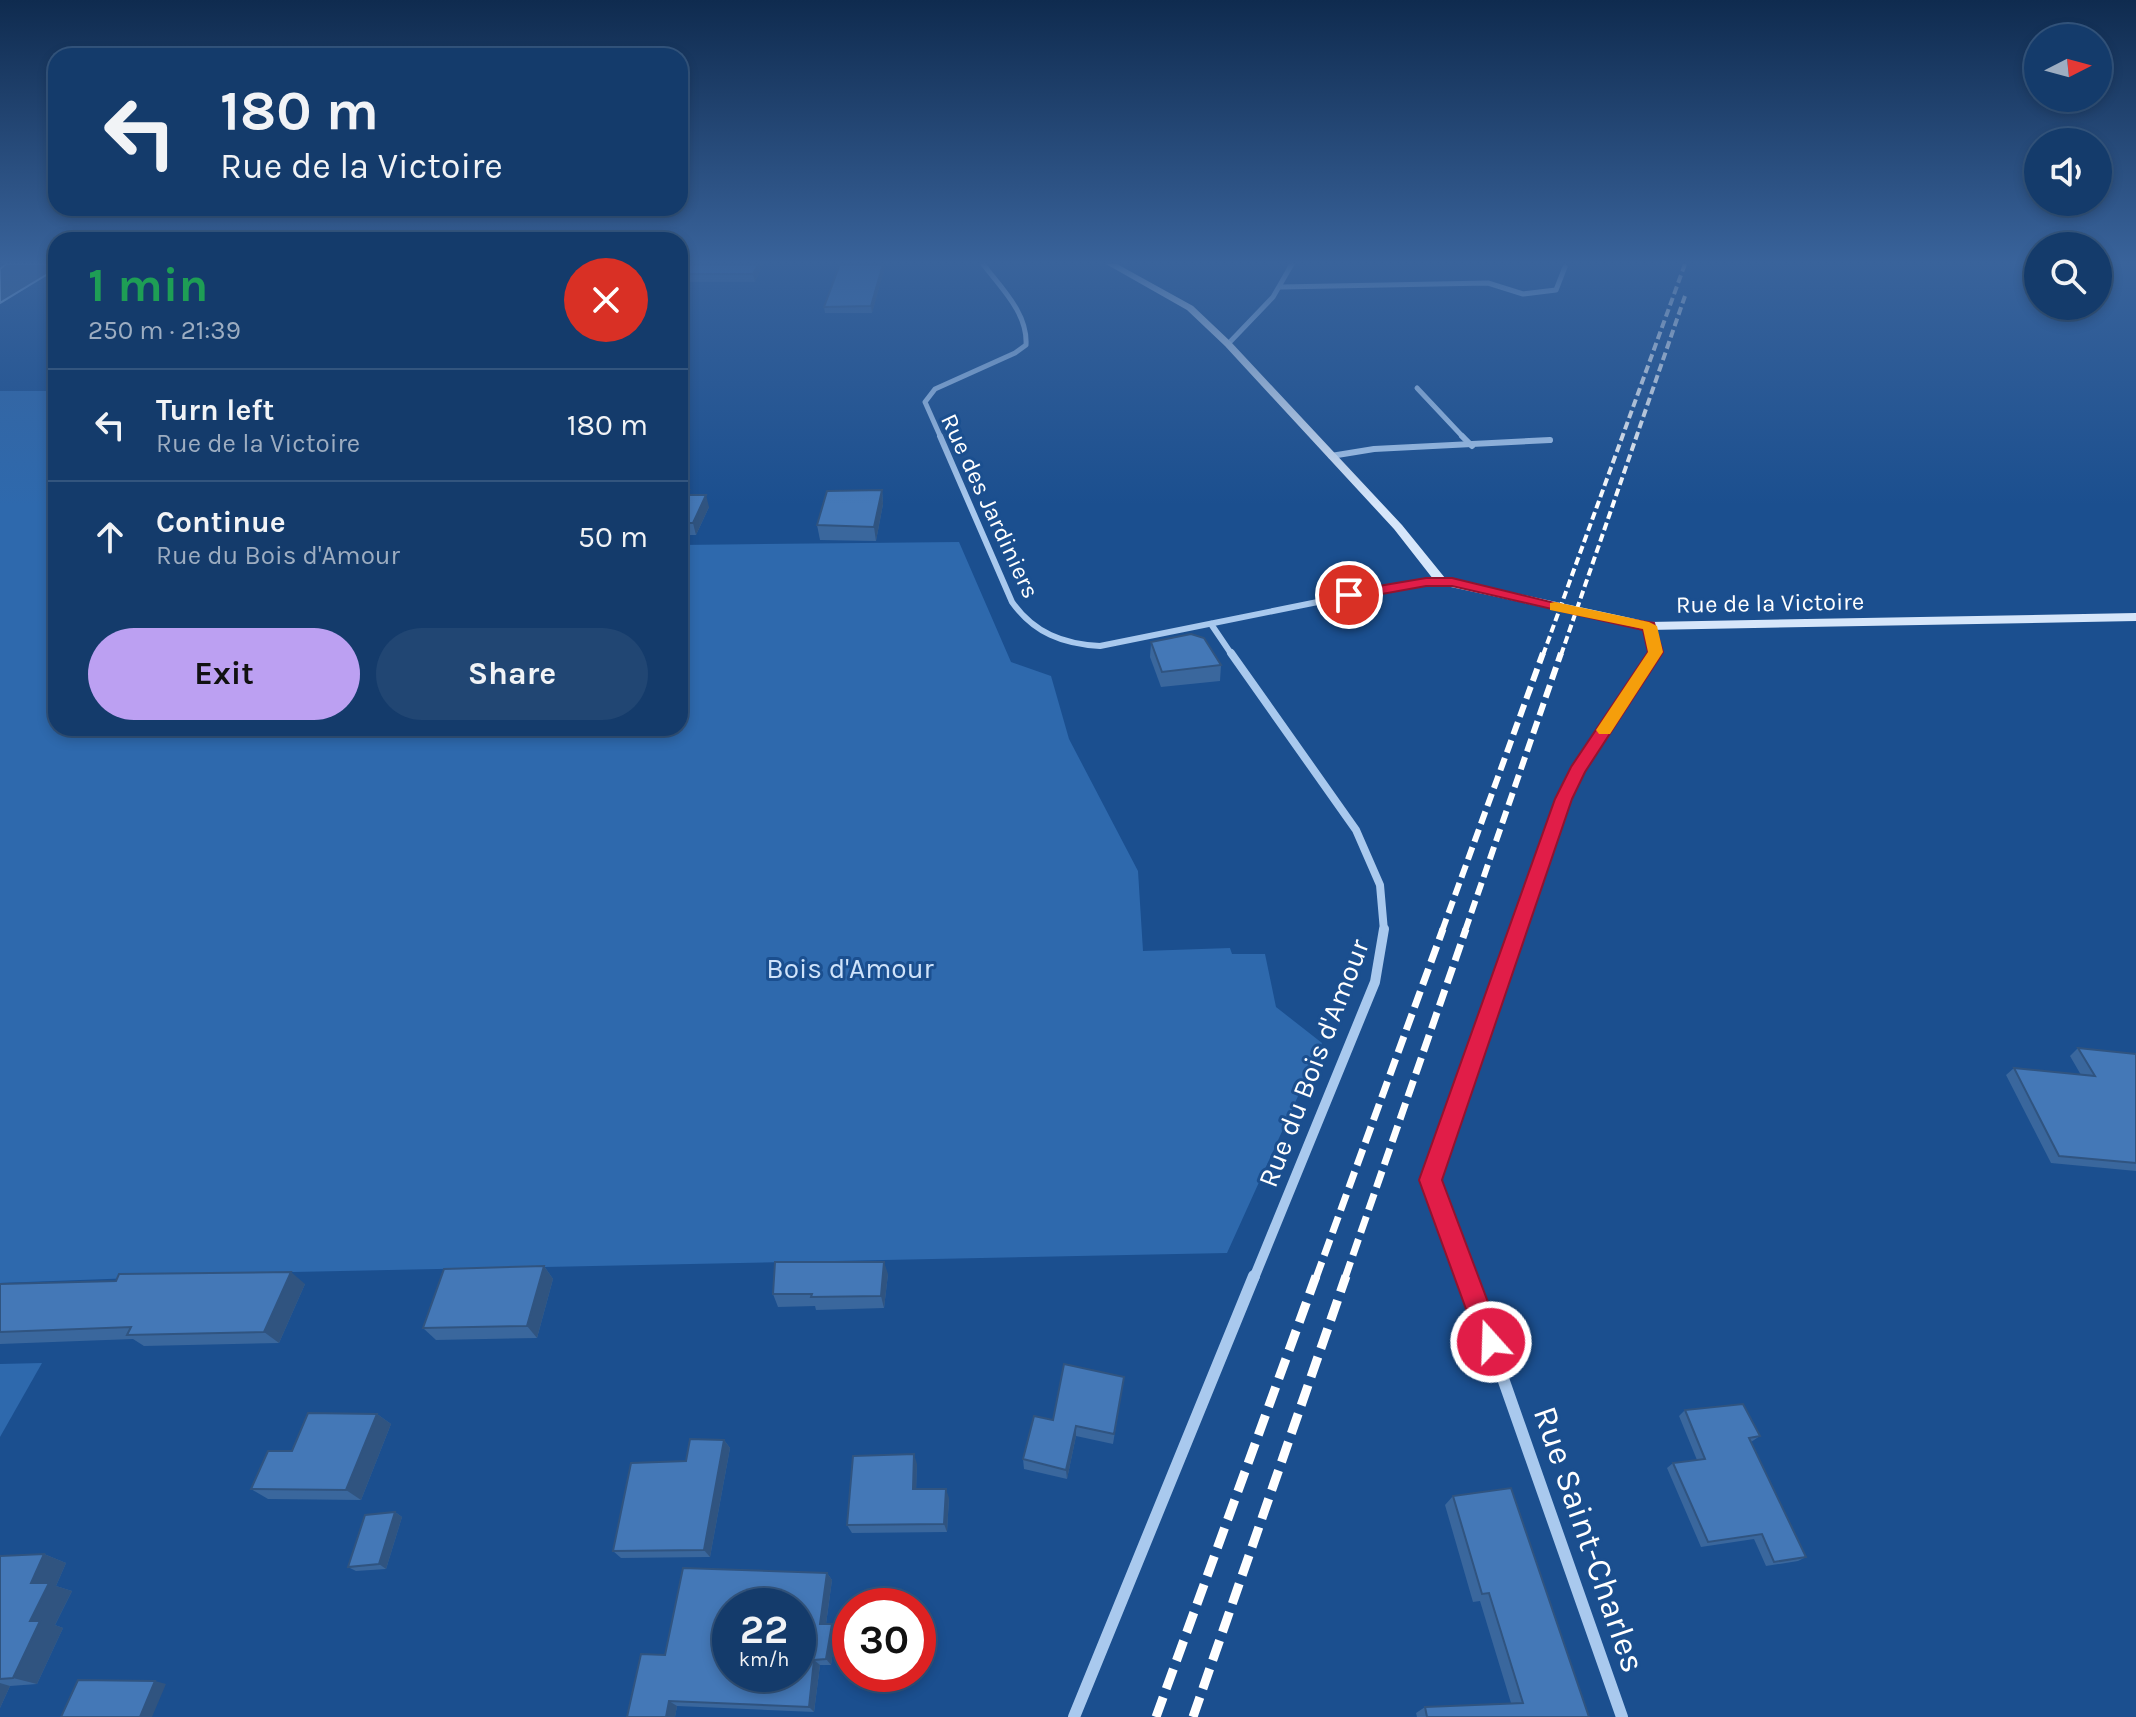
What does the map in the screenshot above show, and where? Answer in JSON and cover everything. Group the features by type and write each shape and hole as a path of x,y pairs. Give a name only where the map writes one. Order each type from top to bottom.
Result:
{"street":[{"name":"Rue des Jardiniers","path":"1026,344 935,389 925,402 1019,614 1037,630 1065,642 1085,646 1139,640 1211,624"},
{"path":"1228,344 1398,527 1441,581"},
{"path":"1417,388 1472,446"},
{"path":"1331,456 1374,449 1550,440"},
{"path":"1211,624 1377,590 1441,581"},
{"name":"Rue de la Victoire","path":"1441,581 1608,620 1649,626 2136,617"},
{"name":"Rue du Bois d'Amour","path":"1074,1717 1375,982 1387,935 1386,907 1379,878 1360,834 1211,624"},
{"name":"Rue Saint-Charles","path":"1622,1717 1511,1396 1431,1180 1563,799 1577,771 1656,652 1649,626"}],"green space":[{"name":"Bois d'Amour","path":"0,391 48,391 48,736 688,736 688,545 959,542 1011,662 1051,676 1069,739 1138,871 1143,951 1230,948 1232,954 1265,954 1276,1007 1322,1043 1227,1253 293,1272 0,1283"},
{"path":"42,1363 0,1437 0,1364"}],"building":[{"path":"882,490 874,527 817,525 827,491"},
{"path":"688,495 706,495 693,523 688,523"},
{"path":"1191,634 1204,638 1221,665 1162,672 1151,642"},
{"path":"2078,1048 2136,1054 2136,1163 2059,1156 2014,1068 2095,1076"},
{"path":"775,1262 884,1262 881,1296 773,1294"},
{"path":"544,1266 527,1326 423,1328 444,1269"},
{"path":"291,1272 264,1332 127,1335 131,1327 0,1332 0,1284 116,1281 119,1274"},
{"path":"1064,1364 1124,1377 1114,1434 1076,1426 1066,1470 1023,1459 1034,1416 1053,1420"},
{"path":"1743,1404 1760,1436 1749,1438 1806,1557 1774,1562 1762,1534 1708,1542 1673,1463 1705,1459 1685,1410"},
{"path":"308,1413 377,1414 346,1490 251,1489 268,1451 292,1451"},
{"path":"690,1439 724,1440 704,1550 613,1551 631,1463 686,1461"},
{"path":"914,1454 913,1489 946,1489 944,1524 847,1525 853,1456"},
{"path":"1511,1488 1589,1717 1427,1717 1425,1707 1523,1703 1489,1593 1482,1594 1453,1496"},
{"path":"395,1512 379,1564 348,1567 365,1515"},
{"path":"44,1554 31,1583 49,1583 30,1621 40,1621 13,1678 0,1679 0,1556"},
{"path":"683,1568 827,1573 820,1624 832,1624 826,1659 816,1660 816,1588 712,1588 712,1692 811,1692 809,1707 669,1701 666,1717 627,1717 641,1654 665,1655"},
{"path":"78,1680 155,1681 140,1717 61,1717"}],"railway":[{"path":"1543,655 1656,344"},
{"path":"1561,655 1668,344"},
{"path":"1442,931 1543,653"},
{"path":"1465,931 1561,653"},
{"path":"1316,1278 1443,929"},
{"path":"1345,1278 1466,929"},
{"path":"1156,1717 1316,1276"},
{"path":"1193,1717 1346,1276"}],"slow traffic":[{"path":"1555,606 1608,620 1649,626 1654,638 1656,652 1641,679 1604,730"}],"route":[{"path":"1349,595 1426,582 1452,582 1608,620 1649,626 1654,638 1656,652 1641,679 1591,749 1563,799 1431,1180 1491,1342"}]}
